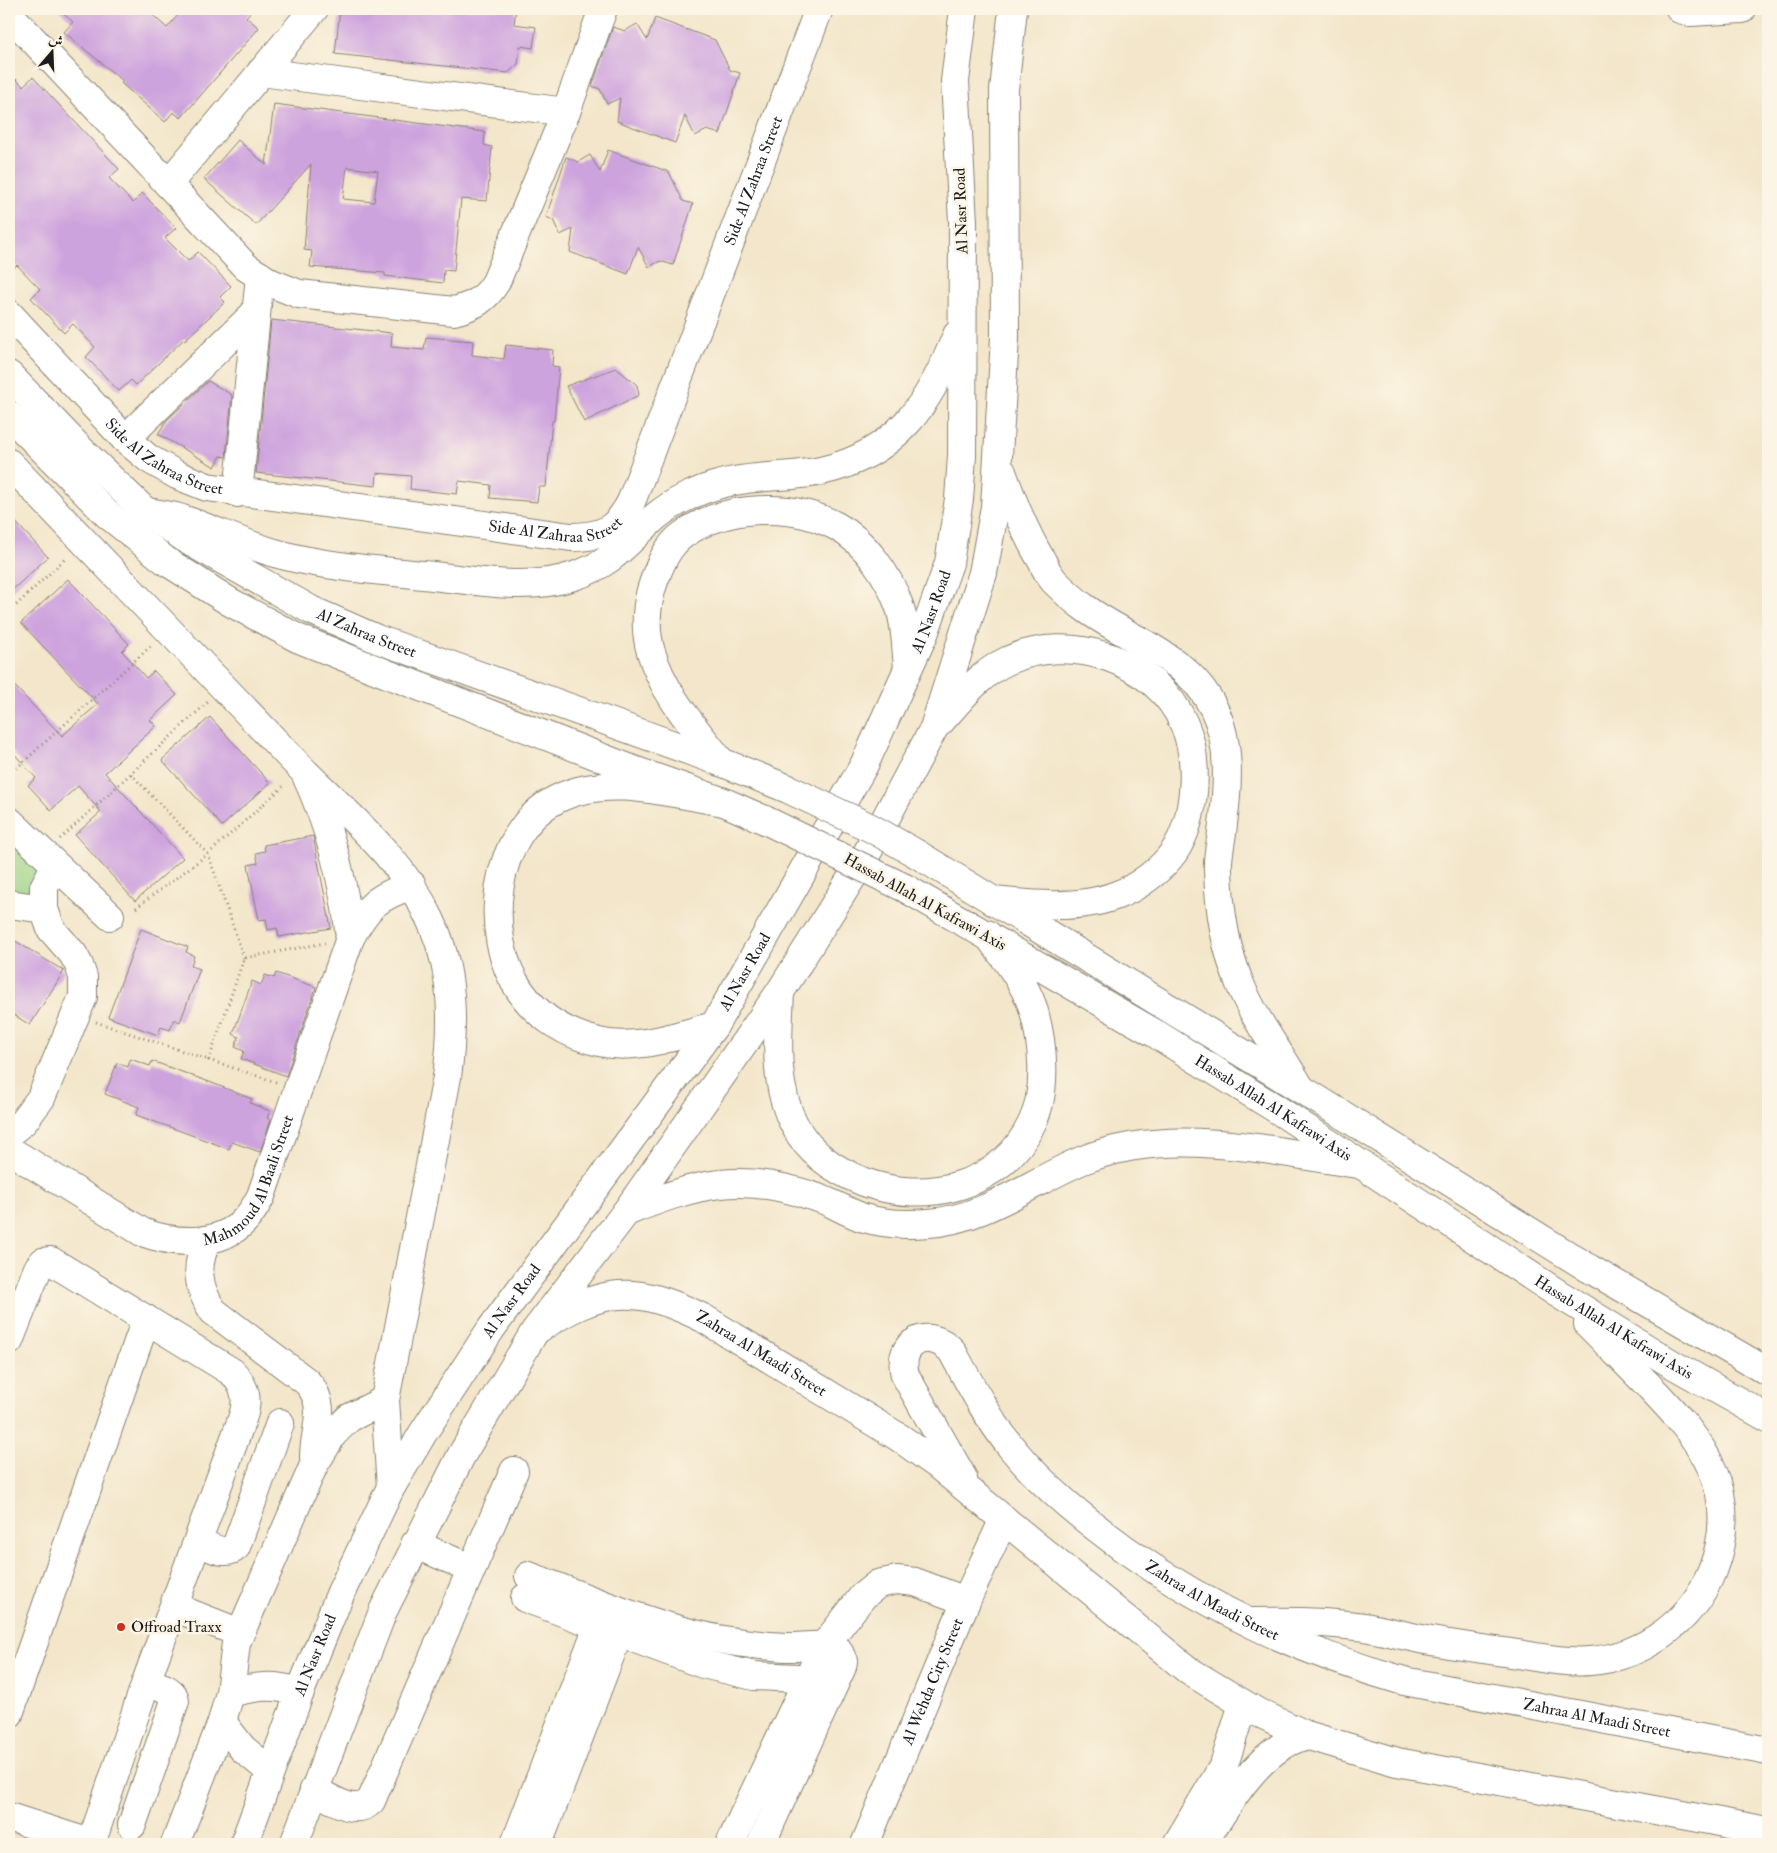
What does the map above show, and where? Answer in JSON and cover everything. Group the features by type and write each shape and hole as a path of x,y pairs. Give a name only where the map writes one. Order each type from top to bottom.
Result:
{"main road":[{"path":"168,184 314,9"},
{"path":"18,22 246,267 271,283 299,294 328,299 454,311 471,307 486,297 496,282 566,112 603,9"},
{"name":"Side Al Zahraa Street","path":"9,314 125,439 150,459 177,475 207,487 238,493 571,537 590,537 608,531 622,518 631,502 819,9"},
{"name":"Al Nasr Road","path":"242,1841 341,1592 391,1487 423,1433 491,1329 714,1026 864,765 908,673 949,563 955,527 962,456 963,222 955,81 964,9"},
{"path":"298,1841 314,1790 383,1611 415,1544 461,1456 535,1331 626,1212 780,992 866,855 934,728 983,573 995,507 1005,336 1004,90 1013,9"},
{"path":"1680,9 1690,12 1742,9"},
{"path":"261,72 566,112"},
{"path":"238,493 260,276"},
{"path":"125,439 256,312"},
{"path":"146,512 182,519 231,539 282,555 334,566 511,584 554,581 575,576 614,556 656,517 697,492 745,480 820,471 857,460 886,444 917,413 948,357 962,324"},
{"name":"Al Zahraa Street","path":"9,375 79,448 146,512 197,546 310,610 377,639 721,762 786,788"},
{"name":"Al Zahraa Street","path":"9,416 107,514 166,561 230,602 297,638 636,771 724,802 765,820"},
{"path":"9,463 298,775 390,855 412,885 431,920 444,958 451,998 452,1038 447,1077 385,1400 391,1487"},
{"path":"999,463 1014,506 1032,544 1052,579 1085,608 1161,651 1182,667 1199,685 1214,709 1224,739 1228,775 1218,867 1221,912 1229,954 1240,985 1262,1026 1301,1088"},
{"path":"721,762 681,712 662,683 650,650 646,619 650,590 663,558 683,535 708,521 733,514 773,510 805,515 836,526 864,548 886,578 900,609 908,673"},
{"path":"934,728 977,681 991,670 1023,654 1058,648 1076,649 1110,657 1140,672 1165,695 1184,724 1194,758 1194,789 1188,817 1174,852 1148,878 1116,896 1075,904 1034,905 993,901"},
{"name":"Mahmoud Al Baali Street","path":"298,775 322,809 345,890 350,938"},
{"path":"714,1026 635,1044 601,1042 571,1033 541,1014 521,992 506,964 500,936 499,905 504,872 515,838 533,814 558,798 586,789 614,786 724,802"},
{"name":"Hassab Allah Al Kafrawi Axis","path":"786,788 871,828 918,854 1301,1088 1590,1269 1768,1372"},
{"name":"Hassab Allah Al Kafrawi Axis","path":"765,820 905,888 1156,1034 1557,1293 1672,1364 1768,1418"},
{"path":"9,821 110,916"},
{"path":"9,1133 23,1122 41,1098 83,997 79,965 73,954 51,929 44,909 44,887 49,860"},
{"name":"Mahmoud Al Baali Street","path":"9,1150 142,1232 162,1239 177,1241 207,1240 227,1232 246,1220 262,1196 350,938 364,913 385,894 412,885"},
{"path":"9,904 44,909"},
{"path":"780,992 777,1052 782,1090 794,1126 819,1158 850,1177 882,1189 914,1192 939,1191 963,1186 985,1176 1005,1161 1021,1143 1033,1122 1042,1084 1042,1045 1032,1007 1014,972 987,934"},
{"path":"626,1212 698,1187 738,1181 769,1184 801,1192 864,1218 877,1221 909,1224 959,1220 1084,1160 1143,1145 1183,1142 1229,1145 1359,1164"},
{"path":"207,1240 199,1261 199,1284 204,1298 213,1310 307,1382 318,1396 320,1415 314,1444 314,1465"},
{"path":"9,1341 38,1268 43,1262 51,1261 232,1372 241,1381 246,1393 246,1406 242,1419 146,1682 92,1844 9,1817"},
{"name":"Zahraa Al Maadi Street","path":"535,1331 569,1309 594,1298 619,1293 648,1296 677,1305 703,1318 900,1438 970,1489 1189,1671 1243,1704 1306,1734 1397,1762 1768,1831"},
{"path":"1243,1622 1286,1621 1355,1626 1431,1641 1555,1660 1590,1662 1625,1654 1649,1643 1684,1616 1705,1588 1718,1555 1722,1520 1718,1484 1705,1452 1684,1423 1557,1293"},
{"path":"9,1714 146,1319"},
{"name":"Zahraa Al Maadi Street","path":"970,1489 905,1375 902,1365 909,1347 917,1341 926,1338 936,1339 945,1343 952,1351 981,1404 1011,1446 1045,1485 1084,1519 1168,1579 1243,1622 1346,1664 1404,1681 1768,1752"},
{"path":"175,1844 222,1722 230,1693 234,1654 240,1633 314,1465 333,1434 349,1418 385,1400"},
{"path":"198,1542 224,1551 231,1551 236,1547 280,1423"},
{"path":"314,1790 352,1808 366,1806 371,1801 514,1471"},
{"name":"Al Wehda City Street","path":"865,1844 966,1601 1004,1519"},
{"path":"415,1544 472,1569"},
{"path":"730,1844 824,1647 863,1596 874,1587 887,1581 915,1582 966,1601"},
{"path":"527,1587 612,1619 703,1664 732,1672 776,1678 838,1676"},
{"path":"174,1607 240,1633"},
{"path":"612,1619 730,1641 785,1647 833,1648 841,1655 843,1661 838,1676 761,1844"},
{"path":"515,1844 547,1790 612,1619"},
{"path":"132,1824 175,1702 174,1695 169,1690 146,1682"},
{"path":"230,1693 268,1685 300,1692"},
{"path":"1177,1844 1224,1764 1243,1704"},
{"path":"222,1722 243,1749 270,1770"},
{"path":"1202,1844 1236,1795 1266,1760 1281,1746 1306,1734"},
{"path":"538,1844 547,1790"}],"path":[{"path":"9,612 73,551"},
{"path":"9,775 158,639"},
{"path":"49,860 131,774 214,697"},
{"path":"131,774 208,854 244,958 209,1060"},
{"path":"136,908 208,854 298,775"},
{"path":"244,958 350,938"},
{"path":"76,1016 300,1089"}],"green space":[{"path":"9,831 43,864 36,899 9,894"}],"building":[{"path":"58,9 146,9 167,28 183,9 253,9 246,17 259,28 181,118 173,112 165,122 121,83 123,81 64,32 73,22"},
{"path":"340,9 516,9 514,24 536,27 533,48 520,46 518,64 508,73 335,54"},
{"path":"655,18 715,40 730,70 740,73 720,134 707,130 695,136 685,116 675,143 617,121 620,98 607,104 600,89 592,86 613,27 625,31 637,24 647,40"},
{"path":"33,77 119,169 109,178 133,203 142,193 176,228 165,238 188,261 198,252 231,286 220,297 225,302 185,340 136,385 131,380 119,391 86,357 95,347 73,324 64,333 31,298 40,289 17,265 9,272 9,87 16,79 23,86"},
{"path":"274,104 485,132 484,145 492,147 487,201 461,199 454,271 444,270 443,283 385,276 385,273 310,267 312,251 304,250 311,164 256,225 204,179 238,140 266,165","holes":["347,167 378,171 374,202 343,199"]},
{"path":"608,150 669,172 683,201 693,204 673,265 660,261 649,267 638,247 628,274 570,252 573,229 560,235 553,220 546,217 566,157 578,162 590,155 600,172"},
{"path":"271,320 392,333 391,347 424,350 426,337 473,341 472,355 504,359 506,345 553,350 552,366 559,367 554,421 552,421 546,487 539,487 537,502 490,498 491,485 459,481 457,494 410,489 411,476 377,473 376,486 256,473"},
{"path":"616,368 637,385 639,395 584,422 566,386"},
{"path":"208,381 232,395 226,457 221,456 215,467 158,434 166,421"},
{"path":"9,515 48,557 9,593"},
{"path":"68,579 129,644 122,651 146,678 154,671 177,695 150,720 156,726 105,773 183,858 135,901 75,835 101,812 78,786 51,810 28,785 36,778 9,748 9,680 62,736 98,704 21,623"},
{"path":"210,717 270,783 222,826 162,760"},
{"path":"313,836 331,928 279,937 277,928 268,930 266,919 259,920 248,865 258,863 256,853 265,851 264,845"},
{"path":"141,929 188,947 186,952 194,956 191,966 200,969 180,1022 174,1019 170,1030 161,1027 158,1035 108,1017"},
{"path":"9,937 64,971 30,1025 9,1012"},
{"path":"276,973 316,987 286,1076 241,1059 244,1051 235,1047 239,1037 233,1034 252,981 261,985 265,975 274,978"},
{"path":"130,1059 150,1066 152,1061 212,1083 252,1099 250,1103 270,1111 267,1118 271,1120 260,1152 232,1142 229,1149 136,1115 139,1107 105,1094 117,1063 128,1067"}],"place":[{"name":"Offroad Traxx","path":"121,1627"}]}
